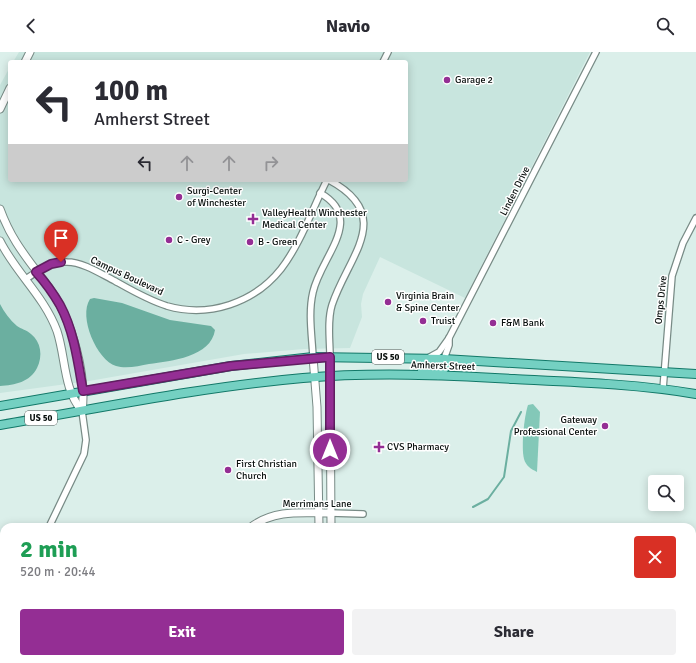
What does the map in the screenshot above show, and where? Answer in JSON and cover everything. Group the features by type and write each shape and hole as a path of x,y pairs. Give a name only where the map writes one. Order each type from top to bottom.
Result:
{"main road":[{"name":"Amherst Street","path":"0,406 231,366 313,357 427,358 696,374"},
{"path":"405,375 435,368 444,359"},
{"path":"438,375 449,364 465,360"},
{"name":"Amherst Street","path":"0,425 220,387 315,377 438,375 565,381 663,389 696,394"}],"street":[{"name":"Linden Drive","path":"427,358 439,352 449,338 596,52"},
{"path":"0,109 8,92"},
{"name":"Campus Boulevard","path":"26,279 51,264 70,262 90,269 166,306 195,310 231,305 260,289 280,269 293,250 327,182"},
{"name":"Campus Boulevard","path":"331,523 329,323 332,306 360,244 364,226 361,210 353,197 345,189 332,182"},
{"path":"319,523 315,377 311,316 313,294 320,272 341,225 338,207 330,199 320,193"},
{"path":"0,209 14,240 52,292 68,322 83,391 82,411 86,440 84,454 51,523"},
{"name":"Omps Drive","path":"663,389 672,276 683,243 696,218"},
{"path":"0,241 46,306 57,332 70,394 73,401 82,411"},
{"name":"Linden Drive","path":"444,359 449,344 449,338"},
{"name":"Merrimans Lane","path":"257,523 265,518 279,514 363,514"}],"shaded area":[{"name":"ValleyHealth Winchester Medical Center","path":"19,52 590,52 465,298 380,257 363,294 361,304 362,317 350,348 304,349 244,354 89,381 0,393 0,85 8,71 8,182 408,182 408,60 14,60"},
{"path":"94,298 122,303 170,320 211,326 215,330 212,339 206,346 189,356 137,366 116,366 102,356 91,337 86,316 90,299"},
{"path":"0,304 14,324 29,333 37,341 40,350 40,359 34,373 26,380 16,384 0,386"},
{"path":"533,404 540,412 537,472 527,465 523,454 525,417 528,405"}],"waterway":[{"path":"473,507 488,499 504,477 511,431 521,412"}],"place":[{"name":"Garage 2","path":"447,80"},
{"name":"Surgi-Center of Winchester","path":"179,197"},
{"name":"ValleyHealth Winchester Medical Center","path":"253,219"},
{"name":"C - Grey","path":"169,240"},
{"name":"B - Green","path":"250,242"},
{"name":"Virginia Brain & Spine Center","path":"388,302"},
{"name":"Truist","path":"423,321"},
{"name":"F&M Bank","path":"493,323"},
{"name":"Gateway Professional Center","path":"605,426"},
{"name":"CVS Pharmacy","path":"379,447"},
{"name":"First Christian Church","path":"228,470"}],"route":[{"path":"61,262 56,262 46,266 36,272 52,292 68,322 74,342 83,391 231,366 304,358 330,357 330,450"}]}
